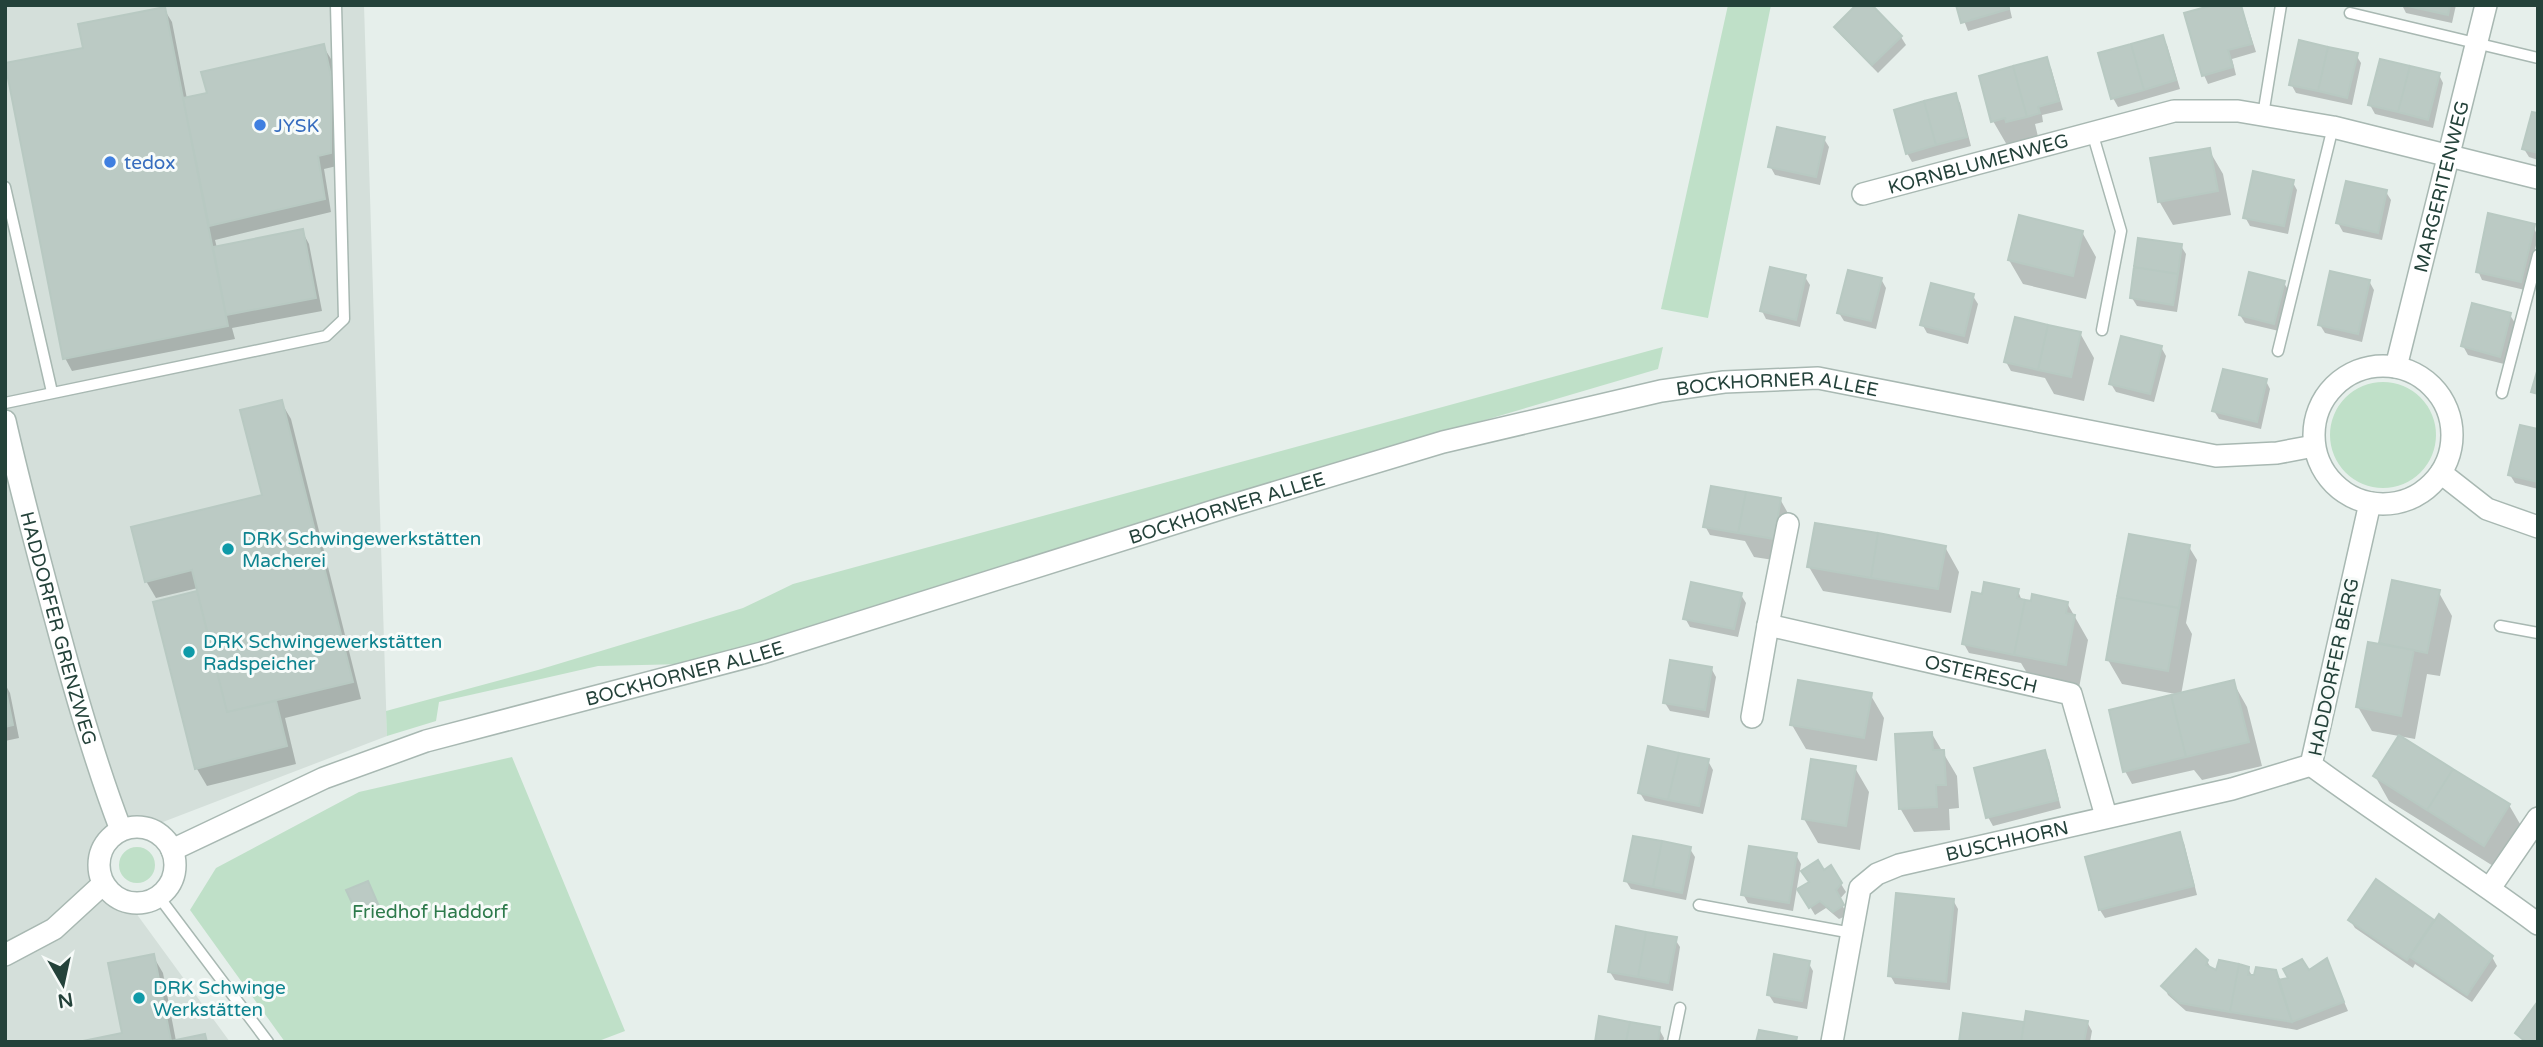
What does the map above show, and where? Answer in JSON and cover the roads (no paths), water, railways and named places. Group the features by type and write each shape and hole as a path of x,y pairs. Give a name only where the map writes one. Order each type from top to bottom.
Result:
{"street":[{"name":"MARGERITENWEG","path":"2396,367 2486,5"},
{"name":"KORNBLUMENWEG","path":"1863,194 2174,111 2238,111 2333,127 2538,178"},
{"path":"2374,366 2396,367 2427,382 2447,408 2452,430 2450,453 2441,473 2425,491 2393,504 2370,503 2350,496 2333,483 2321,466 2315,446 2317,413 2335,386 2363,369 2374,366"},
{"name":"BOCKHORNER ALLEE","path":"173,850 324,778 426,741 762,653 1443,442 1661,391 1724,382 1818,378 2216,456 2277,453 2315,446"},
{"name":"HADDORFER GRENZWEG","path":"5,421 25,507 83,720 100,776 121,830"},
{"path":"2441,473 2487,509 2538,527"},
{"name":"HADDORFER BERG","path":"2370,503 2311,765 2538,924"},
{"path":"1752,717 1788,524"},
{"name":"OSTERESCH","path":"1768,625 2071,694 2106,816"},
{"name":"BUSCHHORN","path":"1832,1042 1860,888 1877,874 1899,865 2232,789 2311,765"},
{"path":"2490,888 2538,818"},
{"path":"138,827 151,829 162,836 173,850 176,866 173,879 159,897 143,903 130,903 111,894 103,884 98,864 101,851 108,840 121,830 138,827"},
{"path":"5,955 54,929 103,884"}],"lane":[{"path":"5,402 326,337 344,319 336,5"},
{"path":"2263,115 2281,5"},
{"path":"2350,13 2538,58"},
{"path":"2278,351 2333,127"},
{"name":"KORNBLUMENWEG","path":"2092,132 2121,231 2102,330"},
{"path":"5,187 52,392"},
{"path":"2501,393 2538,255"},
{"path":"2500,626 2538,633"},
{"path":"159,897 268,1042"},
{"path":"1699,905 1852,933"},
{"path":"1673,1042 1680,1008"}],"place":[{"name":"JYSK","path":"260,125"},
{"name":"tedox","path":"110,162"},
{"name":"DRK Schwingewerkstätten Macherei","path":"228,549"},
{"name":"DRK Schwingewerkstätten Radspeicher","path":"189,652"},
{"name":"DRK Schwinge Werkstätten","path":"139,998"}],"park label":[{"name":"Friedhof Haddorf","path":"430,911"}]}
